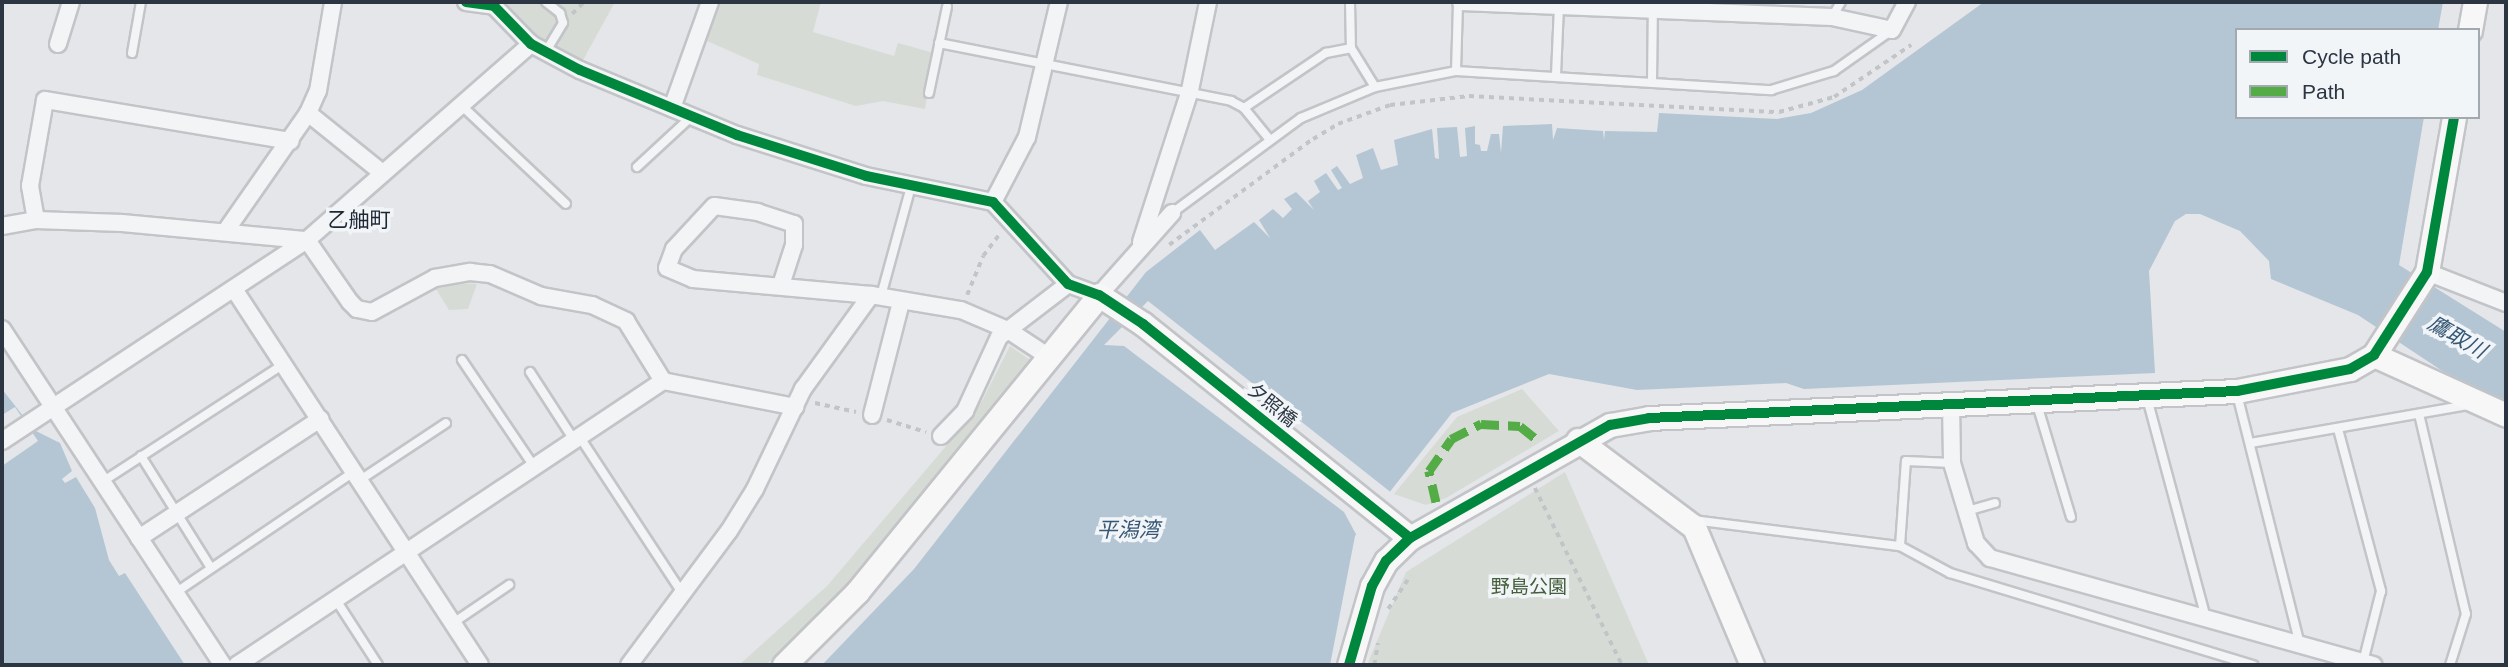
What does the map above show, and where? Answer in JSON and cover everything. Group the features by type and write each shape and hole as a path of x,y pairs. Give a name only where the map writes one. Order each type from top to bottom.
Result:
{"street":[{"path":"58,44 71,2"},
{"path":"225,232 309,113 318,91 333,2"},
{"path":"466,2 495,4 539,48 691,117 794,156 911,186 993,202 1068,284 1099,295"},
{"path":"671,108 710,2"},
{"path":"993,202 1027,137 1047,67 1059,2"},
{"path":"1140,245 1190,89 1208,2"},
{"path":"1460,2 1773,8 1892,30 1907,2"},
{"path":"2470,28 2475,2"},
{"path":"2,441 307,240 381,172 461,105 539,48"},
{"path":"36,220 30,186 45,100 291,141"},
{"path":"309,113 381,172"},
{"path":"1349,665 1372,586 1386,561 1410,538 1578,440 1631,419 2035,398 2236,391 2323,377 2380,346 2427,272 2454,119"},
{"path":"781,285 794,245 794,225 758,212 714,206 674,249 667,268 693,279 781,285 876,296 961,310 1008,330 1046,355"},
{"path":"784,665 857,592 1046,355 1140,245 1172,214"},
{"path":"2,226 36,220 307,240 356,309 379,311 435,278 470,272 490,274 541,296 592,306 626,321 663,381"},
{"path":"2427,272 2506,303"},
{"path":"942,436 965,411 999,337 1068,284"},
{"path":"234,289 480,665"},
{"name":"夕照橋","path":"1099,295 1143,324 1410,538"},
{"path":"629,665 684,595 755,489 803,389 876,296"},
{"path":"872,415 901,302"},
{"path":"2,329 223,665"},
{"path":"2380,346 2506,415"},
{"path":"237,665 578,441 663,381 795,407"},
{"path":"1951,403 1952,463 1976,543 1990,558 2368,664"},
{"path":"139,538 320,419"},
{"path":"1578,440 1695,527 1752,665"}],"lane":[{"path":"132,53 141,2"},
{"path":"539,48 563,23 560,13 546,2"},
{"path":"1350,2 1351,48 1375,87"},
{"path":"1456,71 1460,2"},
{"path":"1556,75 1559,2"},
{"path":"1832,17 1840,2"},
{"path":"1652,5 1652,82"},
{"path":"929,93 947,8"},
{"path":"1172,214 1301,118 1375,87 1456,71 1771,89 1794,85 1841,67 1892,30"},
{"path":"939,43 1047,67 1190,89 1244,108 1270,140"},
{"path":"1244,108 1326,53 1351,48"},
{"path":"461,105 566,204"},
{"path":"637,167 691,117"},
{"path":"876,296 911,186"},
{"path":"462,360 535,468"},
{"path":"102,482 285,364"},
{"path":"530,372 684,595"},
{"path":"2236,391 2300,645"},
{"path":"2146,395 2207,619"},
{"path":"2035,398 2071,517"},
{"path":"2250,443 2479,402"},
{"path":"2419,414 2466,614 2450,665"},
{"path":"175,593 357,476 446,423"},
{"path":"2338,429 2381,592 2368,664"},
{"path":"141,456 175,515 211,568"},
{"path":"1900,546 1906,461 1952,463"},
{"path":"1967,511 1995,503"},
{"path":"1685,519 1900,546 1950,573 2253,665"},
{"path":"453,623 509,585"},
{"path":"336,600 378,665"}],"path":[{"path":"1162,250 1313,139 1390,105 1469,96 1779,112 1834,97 1911,45"},
{"path":"961,310 983,256 1009,222"},
{"path":"1534,487 1622,665"},
{"path":"1383,616 1410,576"},
{"path":"1374,665 1379,641"}],"green space":[{"path":"615,2 582,62 536,37 505,3"},
{"path":"717,2 821,2 813,32 894,56 898,43 934,53 925,109 883,101 856,106 757,75 759,64 705,40"},
{"path":"458,283 477,284 468,309 449,310 436,289"},
{"path":"1010,346 1030,360 866,565 766,665 739,665 827,586 947,445 982,401"},
{"path":"1522,389 1559,431 1446,498 1426,505 1394,494 1457,417"},
{"name":"野島公園","path":"1565,472 1649,665 1367,665 1406,572"}],"water":[{"path":"1984,2 2443,2 2438,28 2235,28 2235,119 2424,119 2399,265 2506,332 2506,403 2462,384 2358,315 2271,279 2269,261 2240,231 2200,214 2186,214 2175,221 2149,271 2155,373 1804,389 1786,383 1637,390 1549,374 1452,413 1355,536 1330,665 822,665 914,569 1146,272 1200,230 1215,250 1254,222 1270,238 1259,220 1273,209 1283,218 1292,209 1284,199 1296,192 1314,210 1308,201 1320,192 1314,181 1326,173 1338,190 1342,188 1331,170 1337,166 1350,184 1363,178 1356,155 1373,148 1381,170 1398,165 1394,140 1432,129 1435,158 1439,159 1437,128 1457,127 1460,157 1467,156 1465,128 1475,126 1475,144 1480,145 1481,151 1487,151 1491,134 1499,134 1501,153 1503,126 1552,124 1553,140 1557,128 1603,131 1604,140 1605,131 1657,132 1659,113 1777,119 1811,113 1862,90"},
{"path":"2,389 34,430 60,443 72,471 62,479 65,483 76,477 95,508 109,560 119,576 125,573 185,665 4,665"}],"pier":[{"path":"1148,301 1393,494 1358,538 1344,512 1124,346 1104,345"},
{"path":"15,407 38,441 2,466 2,415"}],"marked path":[{"path":"1436,502 1429,471 1451,439 1481,424 1520,426 1540,442"}],"cycle path":[{"path":"466,2 494,6 531,44 580,70 737,135 866,176 993,202 1068,284 1099,295 1143,324 1410,538"},
{"path":"1349,665 1372,586 1386,561 1410,538 1610,425 1649,418 2237,391 2350,369 2374,355 2427,272 2454,119"}],"district":[{"name":"乙舳町","path":"359,220"}],"water label":[{"name":"鷹取川","path":"2457,337"},
{"name":"平潟湾","path":"1128,530"}]}
